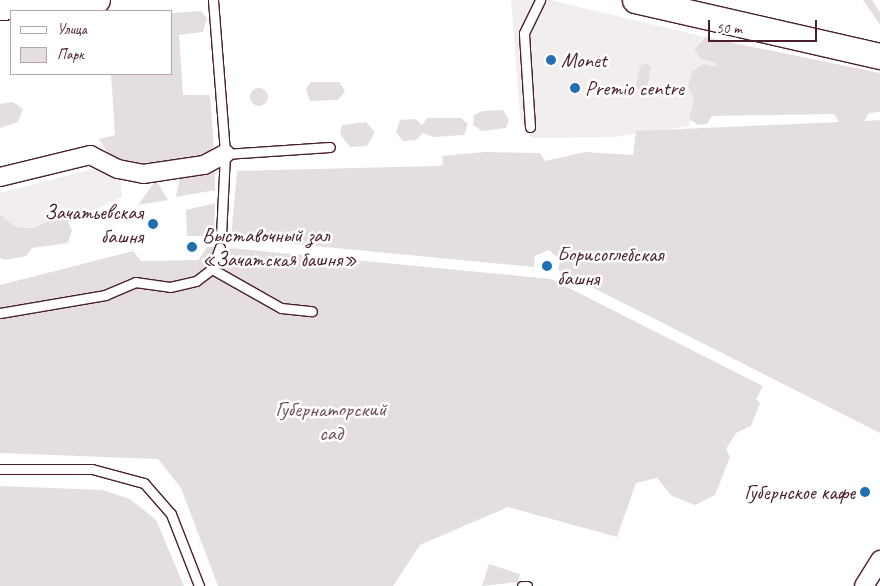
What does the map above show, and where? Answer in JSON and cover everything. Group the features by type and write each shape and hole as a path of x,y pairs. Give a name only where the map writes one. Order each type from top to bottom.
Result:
{"main road":[{"path":"0,7 97,0"},
{"path":"635,0 880,56"}],"street":[{"path":"0,177 90,155 118,169 142,174 204,165 225,154"},
{"path":"864,586 880,560"}],"lane":[{"path":"213,0 225,154 221,236"},
{"path":"530,127 524,34 540,0"},
{"path":"225,154 330,147"},
{"path":"0,314 105,295 135,282 170,287 196,281 212,269 220,247"},
{"path":"212,269 282,308 312,311"},
{"path":"0,469 99,470 144,483 171,514 199,586"},
{"path":"522,586 527,586"}],"shaded area":[{"path":"511,0 550,0 705,37 700,40 701,59 716,63 712,82 701,80 689,126 614,137 531,138 520,117"},
{"path":"93,169 120,177 122,197 49,231 0,232 0,193"}],"green space":[{"path":"863,0 872,0 880,12 880,25"},
{"path":"201,11 207,18 203,32 179,35 183,95 210,95 214,147 203,155 170,161 123,164 108,153 99,139 115,135 111,75 172,75 172,13"},
{"path":"705,37 880,73 880,112 869,113 864,121 880,120 880,433 558,270 560,260 549,250 535,256 534,267 231,238 237,171 437,166 443,165 442,156 484,152 540,153 545,161 585,152 633,155 636,131 839,122 834,114 712,116 707,124 698,125 689,119 694,98 688,87 692,72 703,64 715,67 716,63 701,59 694,50"},
{"path":"646,63 651,67 647,89 640,92 636,86 640,66"},
{"path":"311,82 339,82 345,91 338,100 310,101 306,89"},
{"path":"255,88 263,88 268,93 266,104 255,106 250,101 250,93"},
{"path":"13,102 23,109 18,122 0,128 0,104"},
{"path":"503,110 509,120 506,128 482,131 473,125 474,115 482,111"},
{"path":"427,118 461,118 468,124 464,135 433,137 423,133 416,140 403,141 396,132 400,120 416,119 422,125"},
{"path":"366,122 375,132 367,146 350,147 340,134 342,125"},
{"path":"215,169 215,190 176,197 180,177"},
{"path":"156,180 168,200 138,205"},
{"path":"215,203 214,236 187,236 186,210"},
{"path":"0,214 15,227 34,228 50,220 66,219 72,230 68,243 32,248 26,256 5,260 0,258"},
{"name":"Губернаторский сад","path":"207,247 214,247 211,260 227,260 230,248 551,279 763,386 756,399 760,403 751,426 736,433 726,449 730,457 715,495 695,505 672,496 657,478 636,483 617,537 508,507 420,545 393,586 218,586 181,488 158,459 0,453 0,317 28,312 0,309 0,285 133,251 141,261 198,260"},
{"path":"0,486 103,490 130,499 156,520 184,586 0,586"},
{"path":"489,564 520,574 518,582 482,586"}],"place":[{"name":"Monet","path":"551,60"},
{"name":"Premio centre","path":"575,88"},
{"name":"Зачатьевская башня","path":"153,224"},
{"name":"Выставочный зал «Зачатская башня»","path":"192,247"},
{"name":"Борисоглебская башня","path":"547,266"},
{"name":"Губернское кафе","path":"865,492"}]}
